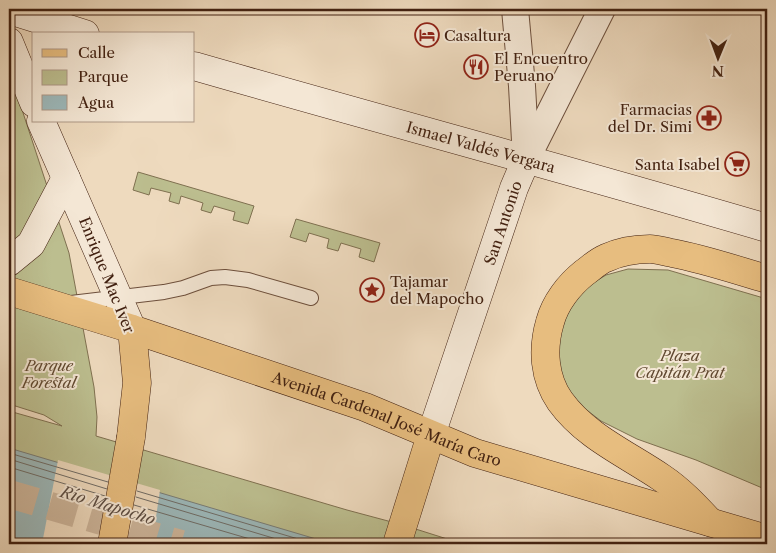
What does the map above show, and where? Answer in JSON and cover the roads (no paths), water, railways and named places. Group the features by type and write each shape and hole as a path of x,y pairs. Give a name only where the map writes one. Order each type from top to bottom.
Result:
{"main road":[{"path":"9,10 79,32"},
{"path":"9,42 32,98"},
{"name":"Ismael Valdés Vergara","path":"195,66 526,160 582,174 767,228"},
{"name":"Enrique Mac Iver","path":"44,124 132,329 137,383 131,437 112,544"},
{"name":"San Antonio","path":"400,535 431,435 511,197 526,160"},
{"path":"9,262 31,244 66,178"},
{"path":"710,522 688,499 665,480 592,433 569,412 559,400 550,382 545,363 548,328 559,300 576,279 604,258 623,252 651,249 685,256 767,279"},
{"name":"Avenida Cardenal José María Caro","path":"9,292 132,329 365,408 474,453 767,539"}],"street":[{"name":"San Antonio","path":"515,9 526,160"},
{"path":"526,160 602,9"}],"lane":[{"path":"55,306 117,296 164,292 184,288 211,278 225,276 248,280 311,298"}],"water":[{"name":"Río Mapocho","path":"9,448 333,544 9,544"}],"tunnel":[{"path":"9,494 181,544"}],"place":[{"name":"Casaltura","path":"427,35"},
{"name":"El Encuentro Peruano","path":"476,67"},
{"name":"Farmacias del Dr. Simi","path":"709,118"},
{"name":"Santa Isabel","path":"737,164"},
{"name":"Tajamar del Mapocho","path":"372,290"}],"park label":[{"name":"Plaza Capitán Prat","path":"680,364"},
{"name":"Parque Forestal","path":"49,374"}]}
